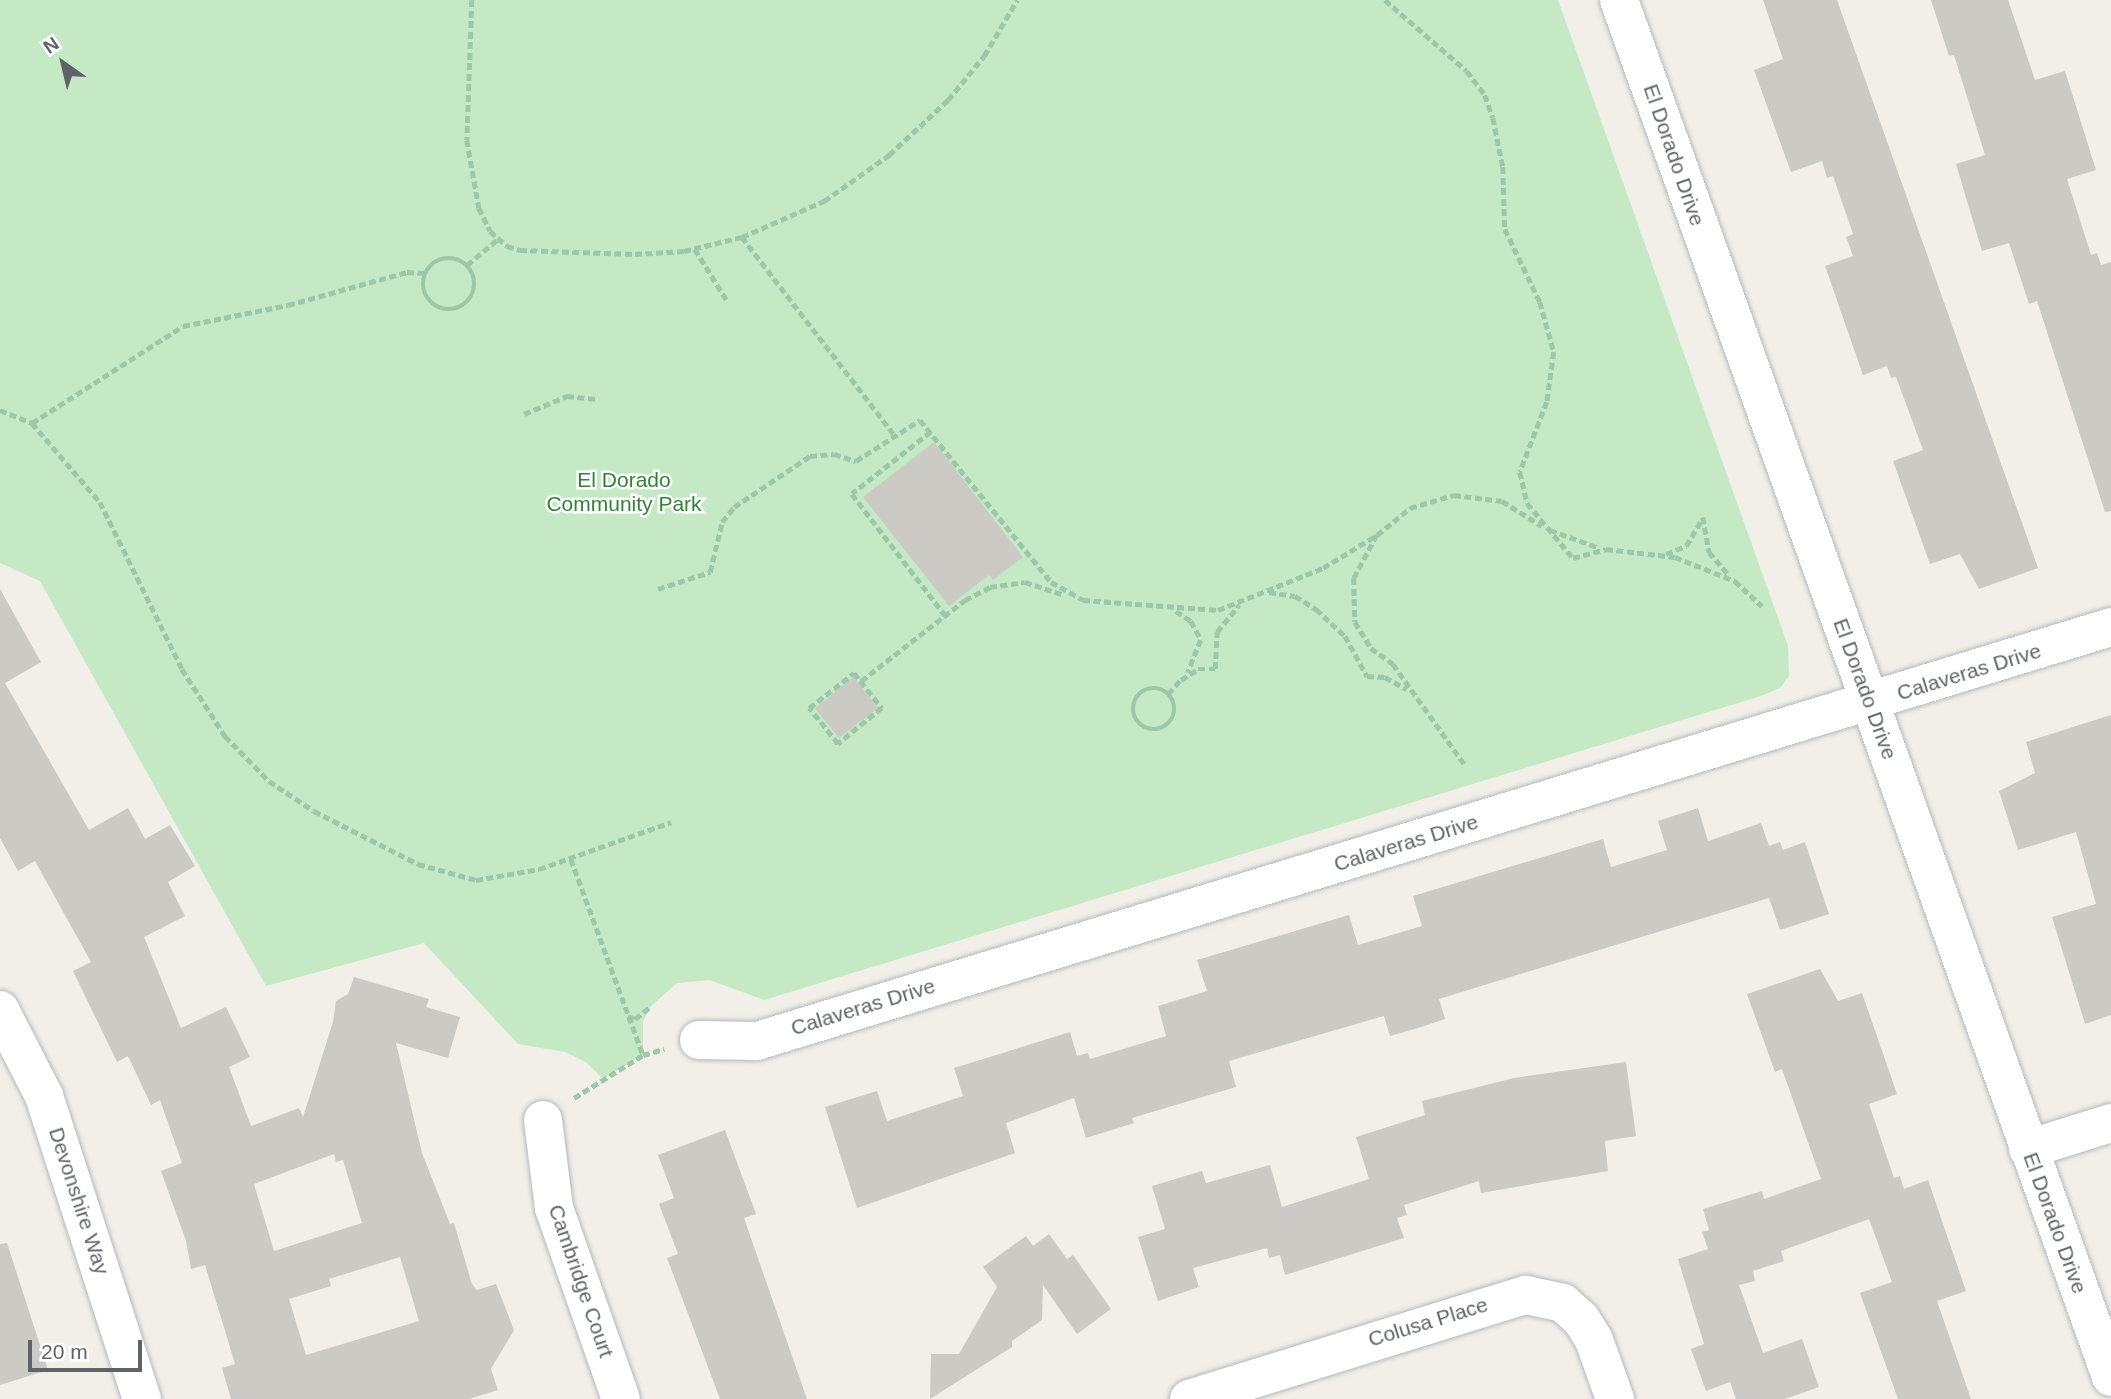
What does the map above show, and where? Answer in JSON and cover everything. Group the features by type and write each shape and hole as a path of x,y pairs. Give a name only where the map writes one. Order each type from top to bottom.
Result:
{"street":[{"name":"El Dorado Drive","path":"1619,0 2111,1377"},
{"name":"Calaveras Drive","path":"699,1040 757,1041 2111,627"},
{"name":"Devonshire Way","path":"0,1010 57,1131 142,1399"},
{"name":"Cambridge Court","path":"542,1120 554,1208 621,1399"},
{"path":"2028,1149 2111,1123"},
{"name":"Colusa Place","path":"1189,1399 1526,1295 1563,1303 1581,1319 1594,1340 1615,1399"}],"path":[{"path":"472,0 467,140 479,208 497,240 539,252 635,254 695,249 742,237 824,201 911,137 984,56 1017,0"},
{"path":"1385,0 1467,71 1485,95 1493,118 1503,167 1505,229 1541,302 1554,352 1548,402 1520,472 1527,503 1573,558 1606,549"},
{"path":"742,237 895,436"},
{"path":"467,265 497,240"},
{"path":"695,249 728,302"},
{"path":"32,424 184,326 288,305 407,272 424,274 444,258 467,265 475,280 472,296 450,310 427,299 424,274"},
{"path":"524,414 567,396 597,400"},
{"path":"0,410 32,424 106,512 182,669 211,717 269,781 395,853 458,878 493,880 571,859 671,822"},
{"path":"659,589 710,572 718,534 734,507 810,456 834,454 856,461 920,419 1043,573 1072,597"},
{"path":"930,432 852,494 945,615"},
{"path":"861,681 977,593 1014,582 1072,597 1172,609 1218,610 1323,568 1377,535 1422,502 1469,494 1502,501 1548,529 1606,549 1663,554 1735,581"},
{"path":"1663,554 1686,546 1703,517 1709,552 1762,606"},
{"path":"1377,535 1354,578 1355,622 1365,640 1393,664 1465,765"},
{"path":"1181,680 1198,669 1215,669 1215,641 1222,622 1254,596 1275,592 1304,601 1345,636 1367,676 1385,677 1413,695"},
{"path":"1168,694 1197,659 1201,640 1191,621 1172,609"},
{"path":"854,673 861,681 882,708 838,744 810,708 854,673"},
{"path":"1153,688 1168,694 1175,709 1171,722 1151,730 1138,723 1133,704 1140,693 1153,688"},
{"path":"571,859 643,1055 603,1079"},
{"path":"625,1012 635,1019 651,1006"}],"green space":[{"name":"El Dorado Community Park","path":"0,0 1558,0 1788,646 1789,676 1780,688 1761,696 764,1000 710,980 677,983 651,1006 643,1021 643,1055 603,1079 586,1062 565,1052 518,1044 424,943 266,986 40,581 0,563"}],"building":[{"path":"1763,0 1837,0 2038,568 1979,589 1960,554 1930,564 1893,461 1923,450 1896,377 1891,378 1887,366 1863,375 1825,266 1853,256 1846,237 1853,234 1833,176 1827,178 1822,161 1791,172 1754,70 1783,59"},
{"path":"1931,0 2008,0 2035,80 2065,71 2096,170 2067,179 2091,255 2097,253 2101,265 2111,262 2111,511 2105,512 2037,301 2029,304 2009,243 1982,251 1956,164 1985,155 1954,55 1949,56"},
{"path":"934,442 1023,557 993,580 989,575 949,606 863,497"},
{"path":"0,589 41,662 5,683 89,830 128,808 145,839 170,825 195,866 168,882 185,916 144,937 181,1028 226,1007 250,1057 229,1067 251,1126 299,1108 303,1117 333,1022 336,1001 348,994 354,977 429,999 426,1007 460,1017 448,1058 396,1043 422,1153 450,1224 454,1223 472,1284 477,1290 496,1284 514,1330 491,1369 498,1390 469,1399 231,1399 222,1368 235,1364 205,1265 191,1269 186,1241 161,1171 182,1163 160,1100 151,1105 128,1056 117,1062 73,971 91,962 35,861 18,871 0,838","holes":["334,1154 336,1162 343,1160 362,1223 274,1251 254,1184","400,1257 419,1321 306,1355 289,1299 331,1286 329,1279"]},
{"path":"854,677 878,708 839,738 815,708"},
{"path":"2111,715 2111,1015 2085,1024 2052,917 2096,904 2076,832 2018,850 1999,791 2035,773 2026,742"},
{"path":"1698,808 1708,841 1761,823 1769,846 1780,842 1783,850 1805,842 1829,914 1780,930 1769,898 1439,999 1445,1019 1418,1028 1390,1036 1384,1016 1229,1061 1236,1087 1132,1118 1134,1123 1086,1138 1074,1098 1006,1123 1015,1153 857,1208 825,1107 877,1091 887,1121 963,1096 954,1068 1070,1032 1077,1056 1088,1053 1090,1059 1166,1036 1158,1006 1207,991 1197,960 1349,915 1358,945 1422,926 1413,896 1603,839 1611,867 1667,850 1658,821"},
{"path":"1820,969 1838,1001 1862,993 1897,1094 1869,1104 1894,1178 1900,1176 1904,1189 1928,1180 1966,1291 1937,1301 1971,1399 1898,1399 1860,1293 1892,1282 1869,1219 1781,1251 1784,1261 1753,1271 1755,1281 1739,1285 1763,1353 1802,1339 1819,1387 1785,1399 1736,1399 1730,1382 1706,1391 1691,1349 1704,1344 1678,1259 1708,1249 1702,1232 1709,1230 1703,1209 1762,1191 1764,1199 1821,1179 1782,1069 1775,1072 1747,994"},
{"path":"1626,1062 1636,1136 1605,1141 1608,1171 1481,1193 1479,1181 1404,1205 1407,1215 1397,1218 1404,1238 1285,1275 1280,1255 1269,1258 1267,1248 1193,1268 1199,1287 1158,1301 1138,1237 1165,1229 1152,1186 1202,1171 1206,1183 1270,1165 1282,1207 1369,1179 1356,1137 1425,1115 1422,1101 1514,1078"},
{"path":"725,1130 756,1214 744,1218 807,1399 720,1399 667,1258 678,1254 659,1204 674,1198 658,1155"},
{"path":"1049,1234 1067,1259 1073,1255 1111,1309 1077,1334 1043,1285 1042,1320 1012,1341 1012,1347 930,1399 931,1354 959,1354 997,1287 983,1267 1026,1236 1033,1246"},
{"path":"7,1243 48,1370 0,1385 0,1244"}]}
